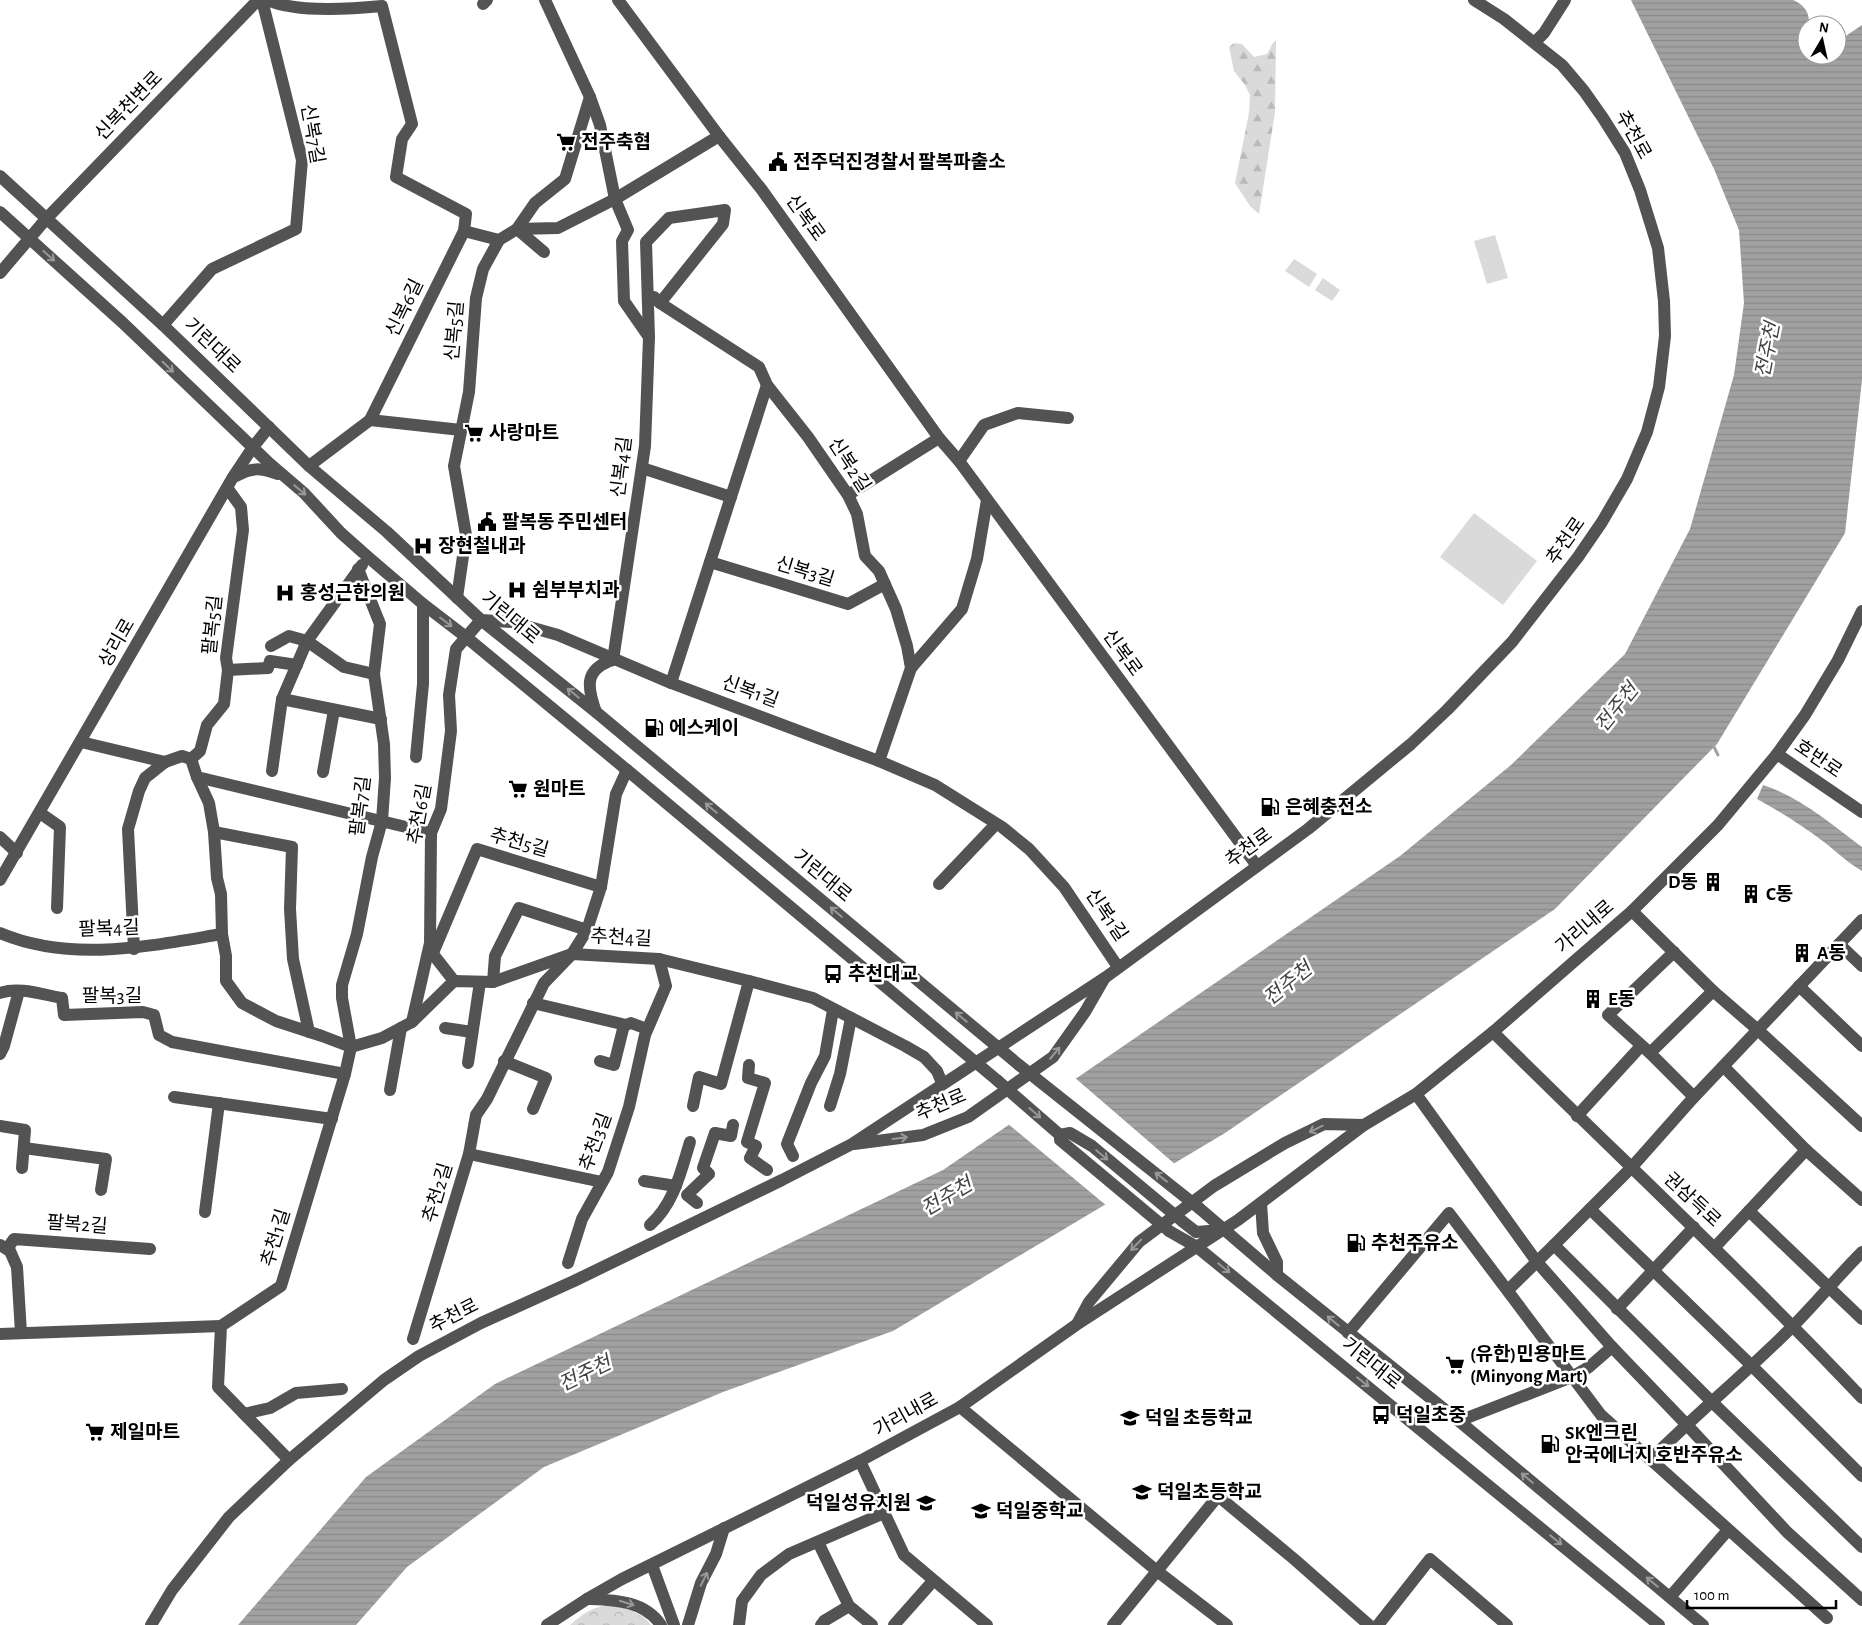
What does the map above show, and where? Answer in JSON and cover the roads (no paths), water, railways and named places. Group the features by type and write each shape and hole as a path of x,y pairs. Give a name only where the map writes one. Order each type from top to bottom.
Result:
{"street":[{"name":"신복천변로","path":"0,273 46,219 258,0"},
{"name":"신복7길","path":"163,325 212,270 296,229 302,160 262,0"},
{"path":"268,0 278,5 339,10 382,6 412,124 402,139 396,178 466,214 464,231 499,240"},
{"path":"545,0 590,97 600,125 615,199 628,230 622,240 624,301 649,337"},
{"name":"신복로","path":"618,0 719,136 762,190 939,438 988,500 1257,866"},
{"name":"추천로","path":"151,1625 172,1590 229,1517 289,1460 384,1380 419,1356 481,1323 574,1281 852,1144 940,1077 975,1062 1106,977 1322,818 1411,744 1447,710 1512,642 1551,594 1602,522 1627,479 1647,432 1659,387 1664,336 1664,301 1661,270 1653,227 1625,153 1603,118 1562,65 1535,42 1474,0"},
{"path":"1535,42 1544,32 1565,0"},
{"name":"신복5길","path":"457,598 466,536 454,466 469,392 476,298 483,269 499,240 517,229 535,203 565,179 590,97"},
{"path":"517,229 558,228 615,199 719,136"},
{"name":"기린대로","path":"0,176 163,325 310,466 387,532 482,620 596,712 999,1047 1018,1065 1199,1208 1277,1275 1459,1421 1703,1625"},
{"name":"신복4길","path":"613,660 646,446 649,337 646,242 669,218 725,210 723,224 660,303"},
{"name":"기린대로","path":"0,212 123,323 282,475 304,493 341,533 368,557 627,770 1060,1134 1070,1133 1092,1146 1196,1232 1224,1229"},
{"path":"517,229 544,252"},
{"name":"신복6길","path":"310,466 370,420 464,231"},
{"name":"신복2길","path":"647,290 660,303 759,367 766,385 808,437 848,495 857,514 865,556 879,571 896,609 907,646 911,668 880,761"},
{"path":"671,683 766,385"},
{"path":"959,461 984,425 1018,413 1068,418"},
{"path":"370,420 461,430"},
{"name":"상리로","path":"0,880 230,483 253,447 269,427"},
{"path":"848,495 939,438"},
{"path":"642,468 731,498"},
{"path":"230,483 248,469 266,470 282,475"},
{"name":"팔복5길","path":"191,759 200,751 207,725 224,704 228,670 226,658 243,530 241,507 230,483"},
{"path":"911,668 962,609 976,559 988,500"},
{"path":"272,771 282,699 307,641 368,557"},
{"name":"신복3길","path":"710,562 848,604 885,584"},
{"name":"팔복7길","path":"351,1047 342,998 342,985 357,934 372,857 382,821 385,778 381,719 374,674 380,624 358,569"},
{"path":"416,757 424,684 423,604"},
{"name":"가리내로","path":"547,1625 622,1579 860,1461 960,1407 1076,1326 1262,1203 1364,1125 1416,1094 1493,1032 1632,912 1718,825 1777,754 1804,715 1838,660 1862,611"},
{"name":"신복1길","path":"482,620 512,622 558,635 613,660 880,761 935,785 996,824 1028,849 1064,887 1118,967"},
{"name":"추천6길","path":"407,1025 431,952 432,833 441,809 451,731 449,695 456,649 482,620"},
{"path":"271,646 289,636 307,641 344,668 374,674"},
{"path":"596,712 589,693 589,682 596,668 602,663 613,660"},
{"path":"228,670 268,668 270,661 297,665"},
{"path":"282,699 381,719"},
{"path":"323,772 334,710"},
{"path":"81,742 165,762"},
{"name":"호반로","path":"1777,754 1862,812"},
{"path":"134,949 128,830 139,791 145,778 165,762 182,756 191,759 209,803 214,832 217,878 221,894 226,981 242,1003 276,1021 351,1047 382,1038 407,1025 454,981 431,952"},
{"path":"572,954 587,930 601,888 616,794 627,770"},
{"path":"197,777 432,833"},
{"path":"40,813 60,827 57,908"},
{"path":"939,884 996,824"},
{"path":"214,832 292,847 290,909 293,959 309,1032"},
{"path":"0,838 17,853"},
{"name":"추천5길","path":"431,952 477,849 601,888"},
{"path":"468,1063 472,1032 486,982 495,956 519,908 587,930"},
{"path":"1632,912 1713,991 1862,1126"},
{"path":"1508,1290 1631,1168 1694,1097 1862,920"},
{"name":"팔복4길","path":"0,934 20,942 60,949 134,949 222,934"},
{"path":"1839,944 1862,966"},
{"path":"1674,952 1608,1015 1694,1097"},
{"name":"추천4길","path":"454,981 486,982 572,954 659,959 813,998 924,1057 940,1077"},
{"name":"추천2길","path":"413,1340 469,1154 476,1115 487,1099 504,1061 544,983 572,954"},
{"name":"추천3길","path":"568,1263 582,1219 608,1172 629,1107 647,1029 666,986 659,959"},
{"name":"추천로","path":"852,1144 923,1135 968,1117 1053,1057 1085,1012 1106,977"},
{"path":"694,1106 699,1077 721,1084 750,981"},
{"path":"1799,986 1862,1046"},
{"name":"팔복3길","path":"0,994 7,990 62,998 64,1015 143,1012 154,1015 159,1035 172,1042 345,1074"},
{"path":"0,1054 4,1046 19,991"},
{"path":"1577,1116 1645,1050 1713,991"},
{"path":"533,1003 624,1025 631,1023 647,1029"},
{"path":"793,1156 787,1144 811,1083 825,1056 833,1010"},
{"path":"830,1106 840,1074 851,1018"},
{"path":"390,1090 407,1025"},
{"path":"600,1061 614,1065 624,1025"},
{"path":"445,1028 472,1032"},
{"name":"권삼득로","path":"1493,1032 1577,1116 1715,1247 1862,1398"},
{"name":"추천1길","path":"222,1326 281,1286 332,1119 351,1047"},
{"path":"504,1061 546,1078 533,1109"},
{"path":"749,1065 748,1078 765,1083 747,1142 756,1146 750,1158 767,1170"},
{"path":"1724,1067 1806,1150 1862,1200"},
{"path":"1416,1094 1537,1262 1612,1348 1787,1532 1862,1600"},
{"path":"174,1097 332,1119"},
{"path":"205,1212 219,1103"},
{"path":"1076,1326 1089,1302 1139,1242 1214,1186 1285,1143 1324,1124 1364,1125"},
{"path":"697,1203 687,1195 709,1174 703,1168 715,1133 731,1136 734,1125"},
{"path":"0,1126 25,1130 22,1168"},
{"name":"기린대로","path":"1060,1134 1060,1140 1169,1231 1198,1247 1659,1625"},
{"path":"650,1225 659,1216 676,1186 690,1142"},
{"name":"팔복2길","path":"24,1148 106,1159 101,1190"},
{"path":"1715,1247 1806,1150"},
{"path":"469,1154 602,1182"},
{"path":"644,1181 676,1186"},
{"path":"1262,1203 1264,1233 1277,1262 1277,1275"},
{"path":"1590,1209 1862,1476"},
{"path":"1749,1211 1862,1319"},
{"path":"1348,1333 1449,1213 1601,1415 1827,1618"},
{"path":"1618,1309 1694,1227"},
{"name":"팔복2길","path":"21,1333 17,1267 10,1251 3,1247 14,1239 150,1249"},
{"path":"1554,1245 1861,1546"},
{"path":"1650,1460 1686,1424 1752,1366 1862,1252"},
{"path":"0,1334 222,1326 218,1387 289,1460"},
{"path":"1459,1421 1572,1378 1612,1348"},
{"path":"244,1414 270,1408 296,1393 342,1389"},
{"path":"960,1407 1157,1571 1227,1625"},
{"path":"860,1461 904,1555 987,1625"},
{"path":"1113,1625 1218,1496 1369,1625"},
{"path":"738,1625 742,1601 761,1575 790,1554 884,1513"},
{"path":"688,1625 701,1583 716,1554 724,1528"},
{"path":"1670,1598 1728,1530"},
{"path":"818,1542 849,1606 872,1625"},
{"path":"1378,1625 1430,1559 1507,1625"},
{"path":"652,1565 674,1625"},
{"path":"894,1625 933,1580"},
{"path":"587,1599 620,1600 654,1615 661,1625"},
{"path":"821,1625 824,1621 849,1606"}],"water":[{"name":"전주천","path":"1631,0 1793,0 1803,7 1808,15 1797,15 1797,65 1847,65 1847,35 1862,25 1862,380 1845,533 1717,744 1555,909 1225,1133 893,1331 723,1392 544,1467 407,1567 356,1625 238,1625 366,1477 495,1384 943,1170 1400,856 1511,765 1625,654 1690,529 1734,375 1744,303 1739,230 1714,169"},
{"path":"1763,785 1777,790 1802,804 1827,820 1862,847 1862,871 1808,830 1757,799"}],"waterway":[{"path":"1713,745 1718,755"}],"place":[{"name":"전주축협","path":"566,142"},
{"name":"전주덕진경찰서 팔복파출소","path":"778,162"},
{"name":"사랑마트","path":"474,433"},
{"name":"팔복동 주민센터","path":"487,522"},
{"name":"장현철내과","path":"423,546"},
{"name":"쉼부부치과","path":"517,590"},
{"name":"홍성근한의원","path":"285,593"},
{"name":"에스케이","path":"654,728"},
{"name":"원마트","path":"518,789"},
{"name":"은혜충전소","path":"1270,807"},
{"name":"D동","path":"1713,882"},
{"name":"C동","path":"1751,894"},
{"name":"A동","path":"1802,953"},
{"name":"추천대교","path":"833,974"},
{"name":"E동","path":"1593,999"},
{"name":"추천주유소","path":"1356,1243"},
{"name":"(유한)민용마트 (Minyong Mart)","path":"1455,1365"},
{"name":"덕일초중","path":"1381,1415"},
{"name":"덕일 초등학교","path":"1130,1418"},
{"name":"제일마트","path":"95,1432"},
{"name":"SK엔크린 안국에너지 호반주유소","path":"1550,1444"},
{"name":"덕일초등학교","path":"1142,1492"},
{"name":"덕일성유치원","path":"926,1503"},
{"name":"덕일중학교","path":"981,1511"}]}
